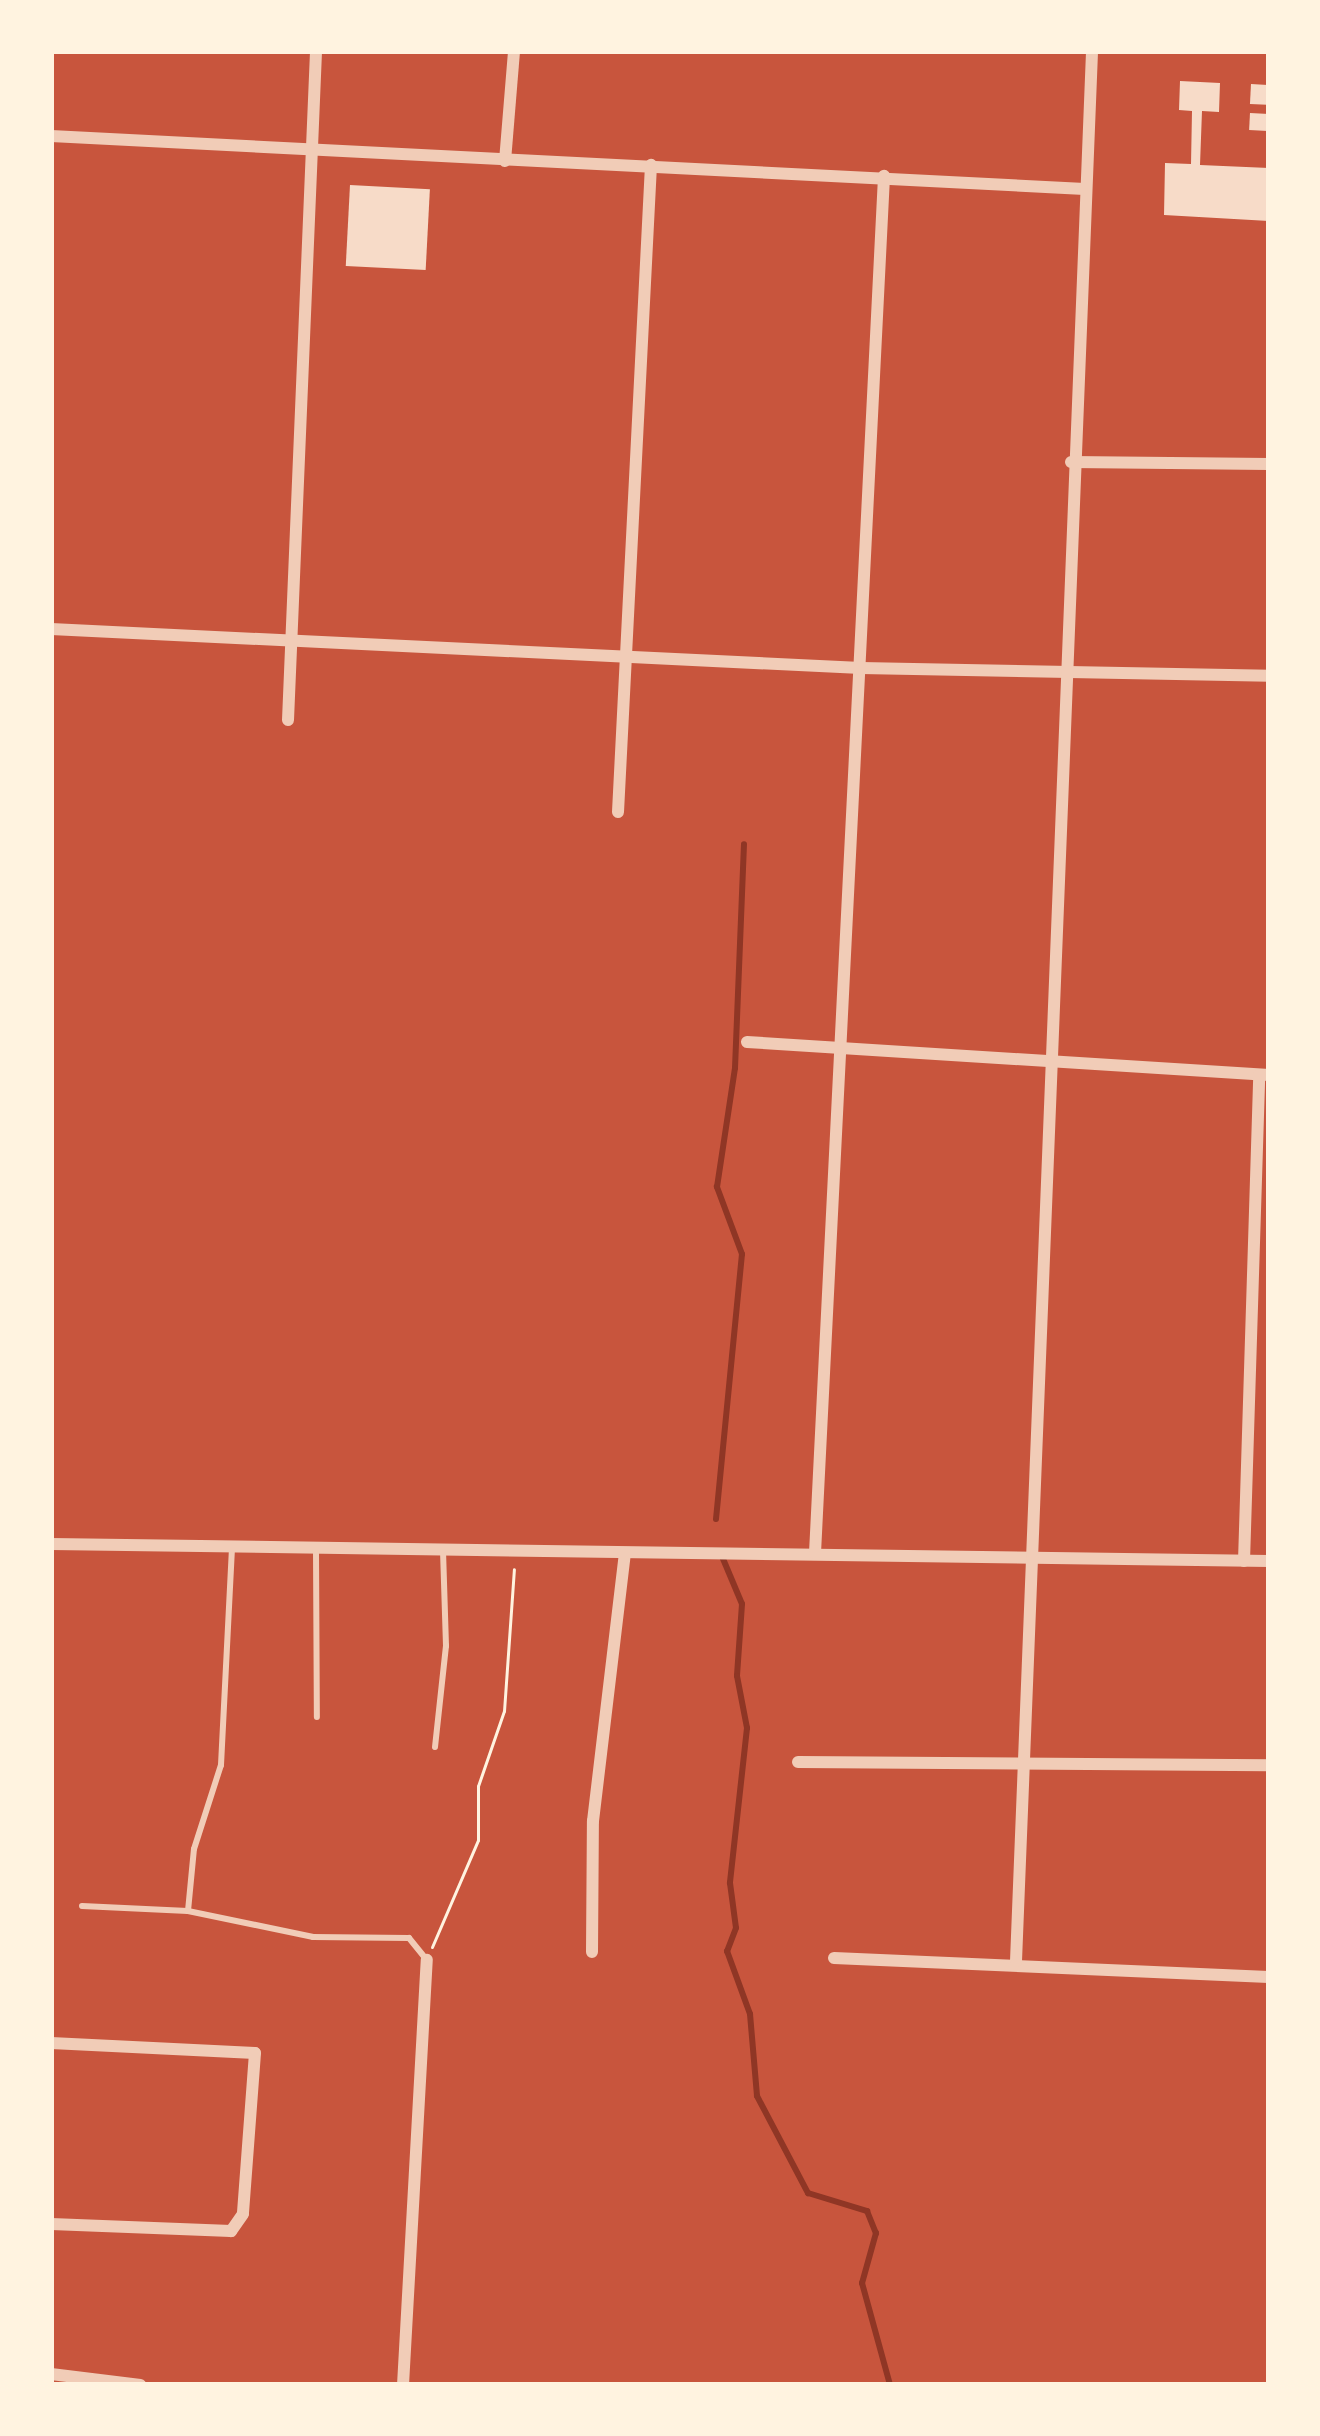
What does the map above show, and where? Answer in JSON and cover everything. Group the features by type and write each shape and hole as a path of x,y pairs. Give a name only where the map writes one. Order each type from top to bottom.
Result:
{"street":[{"path":"288,720 316,51"},
{"path":"505,161 514,51"},
{"path":"1016,1961 1071,462 1092,51"},
{"path":"51,136 1085,189"},
{"path":"618,812 651,165"},
{"path":"815,1553 844,1054 884,176"},
{"path":"1071,462 1269,464"},
{"path":"51,629 1065,676 1269,676"},
{"path":"748,1042 844,1054 1264,1075 1244,1561"},
{"path":"51,1544 1269,1562"},
{"path":"592,1952 592,1821 625,1553"},
{"path":"798,1762 1269,1765"},
{"path":"834,1958 1016,1961 1269,1977"},
{"path":"404,2385 427,1960"},
{"path":"51,2043 255,2053 243,2214 231,2230 51,2224"},
{"path":"51,2374 140,2385"}],"lane":[{"path":"316,1548 317,1717"},
{"path":"188,1911 194,1849 221,1766 232,1549"},
{"path":"435,1747 446,1646 443,1549"},
{"path":"82,1906 188,1911 313,1937 409,1939 427,1960"}],"path":[{"path":"427,1960 478,1840 478,1786 504,1711 515,1548"}],"building":[{"path":"1180,81 1220,83 1219,112 1202,111 1200,165 1269,168 1269,221 1164,215 1165,163 1191,164 1192,111 1179,110"},
{"path":"1251,84 1268,85 1267,105 1250,104"},
{"path":"1250,113 1269,114 1268,131 1249,130"},
{"path":"350,185 430,189 426,270 346,266"}],"waterway":[{"path":"716,1519 742,1254 717,1187 735,1068 744,844"},
{"path":"721,1554 742,1604 737,1676 747,1728 730,1883 736,1928 727,1951 750,2014 757,2096 808,2193 867,2211 876,2233 862,2283 890,2385"}]}
